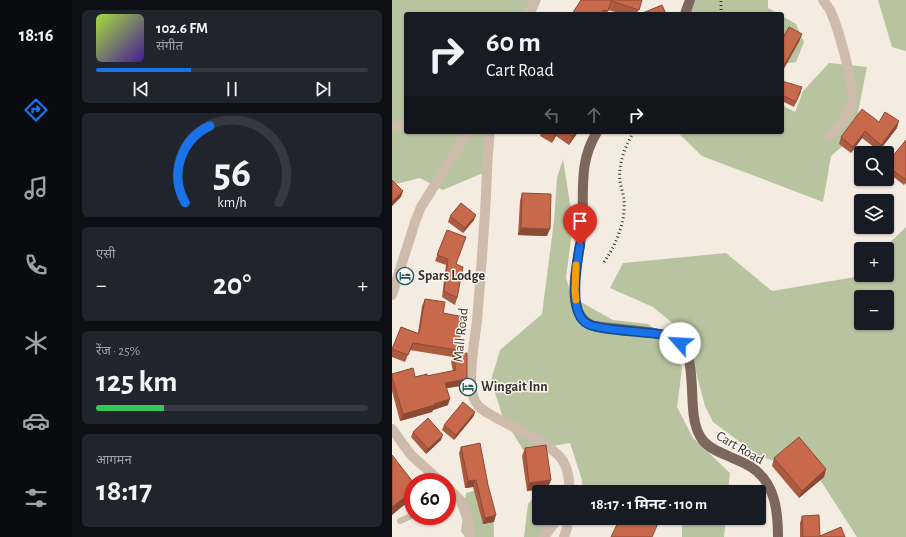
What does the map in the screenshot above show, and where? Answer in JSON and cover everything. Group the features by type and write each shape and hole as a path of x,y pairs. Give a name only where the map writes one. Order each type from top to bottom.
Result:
{"main road":[{"path":"686,12 690,0"},
{"name":"Cart Road","path":"596,134 588,149 582,175 582,231 575,274 575,291 578,313 586,324 658,334 673,338 680,343 684,349 690,366 694,415 699,435 705,444 751,467 767,483 772,491 777,510 778,537"}],"street":[{"path":"529,12 534,0"},
{"path":"822,0 829,10 839,36 852,95 849,112 829,136"},
{"path":"392,128 404,125"},
{"path":"392,295 419,211 467,134"},
{"name":"Mall Road","path":"490,134 484,235 471,364 473,399 479,408 529,435 551,449 560,457 568,472 570,485"},
{"path":"392,429 411,455 432,473"},
{"path":"456,497 461,501 469,523 470,537"},
{"path":"544,537 553,525"},
{"path":"560,537 566,528"}],"lane":[{"path":"400,521 404,519"}],"green space":[{"path":"392,0 541,0 536,12 404,12 404,134 494,134 490,170 443,190 420,178 392,185"},
{"path":"694,0 768,0 768,8 775,12 691,12"},
{"path":"878,0 906,0 906,51 892,47"},
{"path":"784,17 796,24 804,42 796,62 784,64"},
{"path":"829,63 867,67 853,137 831,156 823,202 702,156 679,134 784,134 784,106 795,112 803,91"},
{"path":"563,159 573,223 566,278 572,297 613,320 648,324 668,338 682,368 677,407 693,438 730,473 729,485 582,485 570,443 524,451 503,418 491,380 500,350 542,314 554,221 557,178"},
{"path":"906,227 906,537 857,537 817,475 759,456 713,422 705,406 692,357 676,326 653,307 610,288 623,263 726,253 772,291 854,277 854,282 894,282 894,242 890,242"},
{"path":"481,489 493,504 494,537 465,537 461,531 466,493"},
{"path":"532,499 532,525 550,525 546,537 524,537 528,504"},
{"path":"682,525 725,525 724,537 682,537"}],"building":[{"path":"581,0 642,0 639,10 611,1 608,11 573,12"},
{"path":"662,5 665,12 645,12"},
{"path":"789,27 802,34 784,66 784,36"},
{"path":"784,82 802,87 796,102 784,96"},
{"path":"862,109 879,122 885,112 899,121 881,145 865,131 853,147 841,137"},
{"path":"906,140 906,180 894,171 894,155"},
{"path":"392,180 403,191 392,202"},
{"path":"522,193 551,194 550,229 521,228"},
{"path":"461,203 476,215 465,228 450,216"},
{"path":"447,230 466,237 456,264 463,267 457,298 444,291 448,259 437,255"},
{"path":"425,299 445,302 443,313 464,317 457,350 413,343 408,355 392,349 401,327 419,334"},
{"path":"467,353 467,379 445,383 450,399 403,414 392,374 413,368 415,377 456,370 453,355"},
{"path":"463,402 475,412 456,435 444,425"},
{"path":"428,418 443,435 428,449 413,432"},
{"path":"799,437 826,469 802,491 774,458"},
{"path":"480,443 488,485 496,515 485,518 476,480 468,481 461,447"},
{"path":"546,445 551,480 529,483 525,448"},
{"path":"392,455 406,473 404,473 404,498 392,507"},
{"path":"819,515 820,536 841,527 845,537 803,537 802,516"},
{"path":"617,525 657,525 652,537 611,537"}],"railway":[{"path":"721,0 721,12"},
{"path":"604,262 619,234 623,217 624,197 620,181 620,168 625,149 633,134"}],"slow traffic":[{"path":"576,265 576,300"}],"place":[{"name":"Spars Lodge","path":"405,276"},
{"name":"Wingait Inn","path":"468,387"}],"route":[{"path":"580,245 575,274 576,305 578,313 586,324 668,336 680,343"}]}
